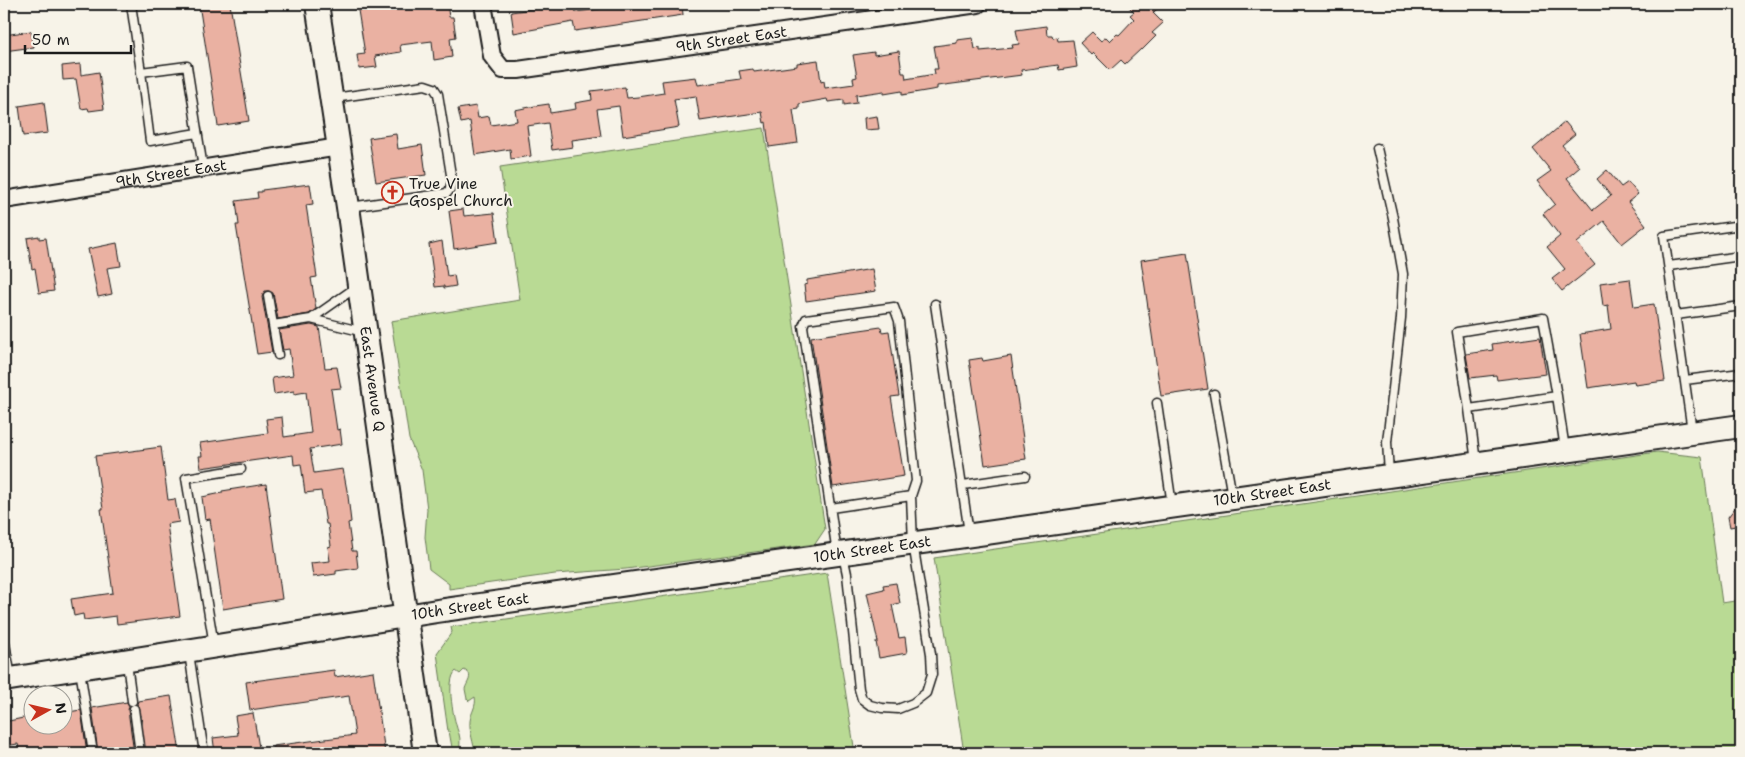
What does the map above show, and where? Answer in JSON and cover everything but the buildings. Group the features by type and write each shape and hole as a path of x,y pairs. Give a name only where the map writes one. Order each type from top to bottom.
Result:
{"main road":[{"name":"East Avenue Q","path":"317,4 366,332 425,753"},
{"name":"10th Street East","path":"7,679 406,616 1741,426"}],"street":[{"name":"9th Street East","path":"483,4 492,56 503,70 518,70 978,4"},
{"name":"9th Street East","path":"4,200 338,147"}],"lane":[{"path":"131,4 150,141 197,133"},
{"path":"141,72 187,66 203,168"},
{"path":"331,99 425,85 434,88 438,94 452,181 447,193 348,208"},
{"path":"1377,148 1393,218 1403,274 1401,318 1387,442 1389,476"},
{"path":"1692,433 1664,236 1734,226"},
{"path":"1668,266 1741,256"},
{"path":"311,319 359,285"},
{"path":"268,296 278,355"},
{"path":"935,304 969,535"},
{"path":"1676,315 1741,306"},
{"path":"894,307 899,321 916,482 911,496 913,543 931,654 932,674 926,693 913,703 898,709 882,708 870,704 862,699 858,689 847,574 840,553 831,508 803,326 806,319 894,307"},
{"path":"1476,464 1458,332 1543,318 1565,451"},
{"path":"273,325 311,319 366,332"},
{"path":"1685,380 1741,373"},
{"path":"1214,394 1232,498"},
{"path":"1469,409 1557,396"},
{"path":"1157,403 1172,506"},
{"path":"214,647 186,478 241,469"},
{"path":"963,486 1025,476"},
{"path":"831,508 911,496"},
{"path":"4,638 7,679"},
{"path":"189,651 204,753"},
{"path":"126,661 140,753"},
{"path":"80,668 93,753"}],"green space":[{"path":"764,128 825,529 815,544 626,569 555,574 449,589 449,584 429,569 425,537 427,509 422,470 409,439 391,321 520,300 500,167"},
{"path":"1657,452 1702,457 1722,603 1741,600 1741,753 964,753 934,558"},
{"path":"827,573 855,753 475,753 470,725 475,697 469,701 467,699 465,689 469,673 464,670 460,674 456,671 451,683 453,711 460,736 460,753 453,753 437,653 452,632 451,627"}],"place":[{"name":"True Vine Gospel Church","path":"393,193"}]}
